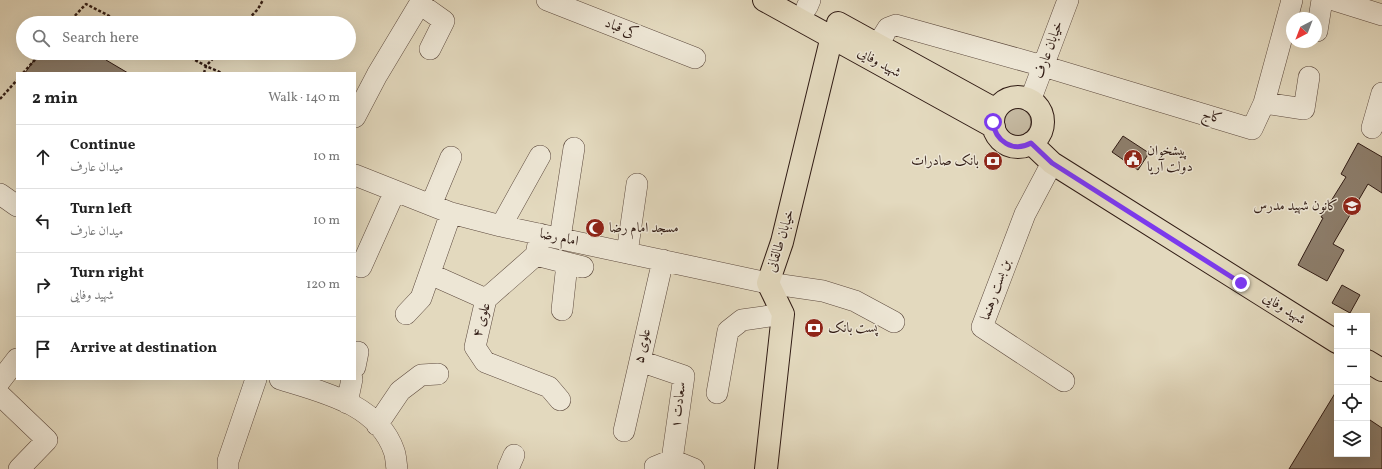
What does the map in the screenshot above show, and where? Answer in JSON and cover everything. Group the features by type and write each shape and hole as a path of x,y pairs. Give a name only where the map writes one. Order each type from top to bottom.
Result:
{"main road":[{"name":"شهید وفایی","path":"764,0 995,118"},
{"path":"804,2 878,44 995,118"},
{"name":"خیابان طالقانی","path":"783,314 768,283 782,242 832,36"},
{"path":"1020,97 1030,101 1040,110 1042,126 1040,134 1031,143 1020,147 1004,143 998,137 995,118 1004,101 1020,97"},
{"name":"شهید وفایی","path":"1031,143 1052,163 1334,340"},
{"path":"766,469 783,314"},
{"path":"1370,363 1382,370"}],"street":[{"name":"کی قباد","path":"547,0 695,58"},
{"name":"خیابان عارف","path":"1030,101 1068,0"},
{"name":"کاج","path":"1043,66 1252,129 1264,103 1292,0"},
{"path":"1320,12 1322,0"},
{"path":"1334,0 1382,15"},
{"path":"356,115 377,75 421,2 444,21 430,50"},
{"path":"878,44 888,28 896,25 1043,66"},
{"path":"1264,103 1304,109 1309,77"},
{"path":"1372,128 1382,93"},
{"path":"562,310 575,265 536,255 550,236 574,148"},
{"path":"501,226 540,156"},
{"path":"431,205 451,157"},
{"name":"بن بست رهنما","path":"1052,163 1025,214 982,327 1064,382"},
{"name":"امام رضا","path":"356,175 451,213 501,226 768,283 823,290 855,301 894,322"},
{"path":"627,253 637,184"},
{"path":"361,267 395,191"},
{"path":"0,194 16,205"},
{"path":"406,314 422,298 451,213"},
{"name":"علوی ۴","path":"536,255 486,299 475,347 485,362 549,387 560,400"},
{"name":"علوی ۵","path":"624,431 663,260"},
{"path":"430,274 486,299"},
{"path":"717,393 728,331 742,320 783,314"},
{"path":"0,381 16,360"},
{"name":"سعادت ۱","path":"640,361 684,376 663,464"},
{"path":"377,425 400,391 420,374 438,374"},
{"path":"228,469 228,461 256,380"},
{"path":"283,380 334,395 368,415 385,433 394,451 397,469"},
{"path":"347,403 352,380"},
{"path":"0,395 46,440 19,469"},
{"path":"663,464 694,469"}],"path":[{"path":"252,16 263,0"},
{"path":"75,16 86,4 109,16"},
{"path":"24,72 35,60"},
{"path":"195,60 220,72"},
{"path":"204,72 206,66 212,60"},
{"path":"0,99 16,81"}],"shaded area":[{"path":"1017,108 1027,112 1031,122 1027,132 1017,136 1007,132 1003,122 1007,112"}],"building":[{"path":"34,60 106,60 126,72 26,72"},
{"name":"پیشخوان دولت آریا","path":"1123,136 1149,153 1138,170 1112,152"},
{"path":"1358,143 1382,157 1382,193 1368,184 1333,244 1344,250 1327,281 1298,265 1323,218 1321,217 1346,177 1341,174"},
{"path":"1342,285 1360,295 1350,313 1332,303"},
{"path":"1334,395 1334,457 1370,457 1370,420 1382,428 1382,469 1289,469"}],"place":[{"name":"پیشخوان دولت آریا","path":"1133,159"},
{"name":"بانک صادرات","path":"993,161"},
{"name":"کانون شهید مدرس","path":"1352,206"},
{"name":"مسجد امام رضا","path":"595,228"},
{"name":"پست بانک","path":"814,328"}],"route":[{"path":"993,122 994,130 1004,143 1020,147 1031,143 1052,163 1241,283"}]}
